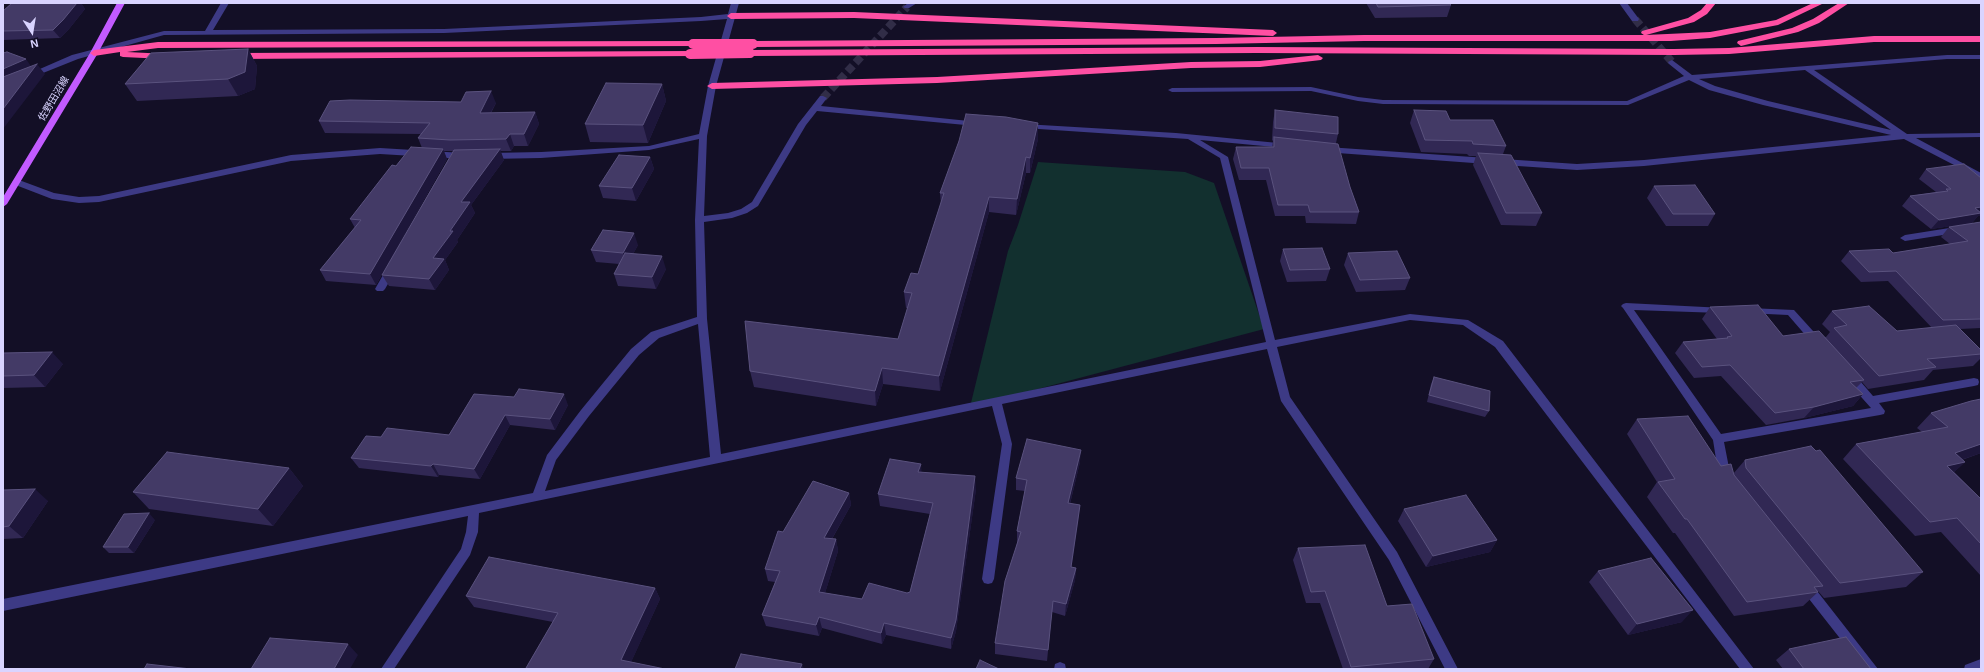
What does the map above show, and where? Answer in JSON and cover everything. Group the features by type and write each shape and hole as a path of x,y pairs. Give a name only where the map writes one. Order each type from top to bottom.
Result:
{"highway":[{"path":"1604,38 1634,36 1673,26 1691,20 1704,12 1712,3"},
{"path":"224,56 690,54 752,49 1216,42 1364,38 1671,38 1710,35 1778,22 1820,3"},
{"path":"1674,52 1737,44 1770,37 1816,21 1845,3"},
{"path":"731,16 854,15 1151,29 1214,30 1364,38"},
{"path":"94,53 158,44 693,44 752,49 1674,52 1729,50 1874,39 1981,39"},
{"path":"712,86 871,83 1191,65 1260,64 1371,52"},
{"path":"94,53 177,56"}],"main road":[{"name":"佐野田沼線","path":"3,204 94,53 121,3"}],"street":[{"path":"208,32 225,3"},
{"path":"716,460 702,319 699,220 703,136 712,86 735,3"},
{"path":"1624,3 1635,19"},
{"path":"23,78 75,56 94,53 164,33 444,30 701,19 731,16"},
{"path":"1172,90 1311,89 1358,99 1383,102 1628,103 1672,83 1690,77 1946,57 1981,57"},
{"path":"1672,62 1690,77 1712,88 1766,103 1906,136"},
{"path":"1805,67 1906,136 1981,176"},
{"path":"699,220 729,216 744,211 755,204 802,124 823,98"},
{"path":"815,108 981,125"},
{"path":"1012,126 1072,128 1296,147"},
{"path":"1319,149 1381,155 1577,167 1644,163 1906,136 1981,135"},
{"path":"16,182 52,196 79,200 99,199 291,158 380,151 453,160 475,156 541,155 649,148 703,136"},
{"path":"1188,137 1224,157 1286,398 1393,556 1452,669"},
{"path":"1905,238 1981,226"},
{"path":"380,289 395,263"},
{"path":"1732,492 1727,486 1718,439 1626,306 1791,312 1823,347"},
{"path":"3,605 474,510 1273,344 1410,317 1465,322 1499,344 1748,669"},
{"path":"537,497 551,458 635,352 655,335 702,319"},
{"path":"1718,439 1880,411 1844,371"},
{"path":"1871,400 1974,382"},
{"path":"988,579 1007,444 996,402"},
{"path":"387,669 466,551 472,532 474,510"},
{"path":"1800,578 1872,669"},
{"path":"1970,669 1981,665"}],"green space":[{"path":"1038,162 1185,172 1214,183 1264,329 970,407 1008,251"}],"building":[{"path":"12,3 77,3 53,30 3,31 3,11"},
{"path":"1376,3 1449,3 1451,5 1378,7"},
{"path":"248,49 245,72 228,79 125,84 151,53"},
{"path":"7,52 26,59 3,69 3,53"},
{"path":"37,64 3,109 3,77"},
{"path":"606,83 662,84 643,125 585,124"},
{"path":"491,91 480,113 535,112 524,134 510,134 506,139 450,140 418,138 430,123 319,121 330,101 461,102 466,92"},
{"path":"1275,110 1338,117 1338,134 1275,128"},
{"path":"1414,110 1446,111 1450,120 1493,120 1506,146 1473,144 1472,141 1425,140"},
{"path":"966,114 1006,117 1038,123 1030,158 1026,157 1017,199 989,197 939,376 882,368 875,391 750,371 745,321 898,339 912,293 904,292 911,273 918,274 944,193 940,193 959,141"},
{"path":"1274,137 1338,144 1350,187 1359,212 1310,212 1308,205 1278,205 1269,168 1241,168 1236,147 1274,147"},
{"path":"411,147 443,149 370,274 320,270 361,220 350,219 392,165 396,166"},
{"path":"500,149 461,202 470,202 450,231 453,231 433,258 444,259 429,279 382,275 454,150"},
{"path":"1478,153 1511,155 1542,213 1506,213"},
{"path":"619,155 650,157 632,188 599,186"},
{"path":"1964,164 1981,178 1981,207 1975,208 1981,213 1939,220 1910,196 1948,191 1946,189 1951,189 1926,169"},
{"path":"1695,185 1715,214 1673,214 1654,186"},
{"path":"1981,222 1981,319 1943,320 1896,271 1869,272 1849,251 1889,249 1893,253 1968,241 1949,227"},
{"path":"603,230 634,233 623,253 591,250"},
{"path":"1322,248 1330,269 1290,270 1283,249"},
{"path":"1397,251 1410,278 1360,280 1348,253"},
{"path":"625,253 662,256 652,277 614,274"},
{"path":"1758,305 1783,336 1819,331 1864,380 1850,382 1863,394 1814,407 1775,413 1730,365 1702,367 1683,342 1728,338 1727,337 1732,336 1710,307"},
{"path":"1869,306 1897,331 1956,325 1981,350 1981,354 1927,359 1936,367 1879,376 1834,328 1847,325 1832,311"},
{"path":"52,352 34,375 3,376 3,353"},
{"path":"1434,377 1490,391 1489,411 1429,395"},
{"path":"519,389 564,394 550,419 505,415 474,469 433,464 431,466 351,458 366,436 381,437 387,428 449,435 474,394 514,397"},
{"path":"1981,399 1981,444 1955,453 1965,462 1947,466 1981,499 1981,544 1957,518 1930,522 1856,444 1948,427 1931,413"},
{"path":"1688,416 1721,466 1731,464 1734,475 1823,586 1814,587 1818,592 1747,602 1687,519 1685,519 1658,482 1675,479 1637,419"},
{"path":"1027,439 1081,450 1068,503 1080,505 1071,567 1076,568 1066,604 1053,601 1048,650 995,643 1005,581 1021,532 1017,531 1027,480 1016,478"},
{"path":"1811,446 1816,451 1820,450 1923,572 1840,583 1746,468 1745,460"},
{"path":"167,452 289,468 258,509 133,492"},
{"path":"890,459 921,464 918,472 975,476 956,620 951,638 884,623 881,633 819,617 816,625 762,615 780,571 765,569 778,531 783,532 813,481 849,493 824,538 836,539 819,592 862,599 869,583 907,593 910,592 933,503 878,494"},
{"path":"35,489 9,526 3,527 3,490"},
{"path":"1466,495 1497,540 1433,556 1404,509"},
{"path":"149,513 128,547 103,547 124,514"},
{"path":"1365,545 1387,606 1412,604 1434,659 1351,667 1325,591 1311,592 1298,548"},
{"path":"489,557 655,588 621,660 665,669 526,668 558,613 466,596"},
{"path":"1651,558 1693,610 1637,624 1598,571"},
{"path":"1846,637 1871,669 1804,669 1789,649"},
{"path":"270,638 348,644 334,669 251,669"},
{"path":"741,654 802,664 800,669 735,669"},
{"path":"980,660 999,669 976,669"},
{"path":"147,664 191,669 144,669"}],"tunnel":[{"path":"823,98 907,7"},
{"path":"1635,19 1672,62"}]}
